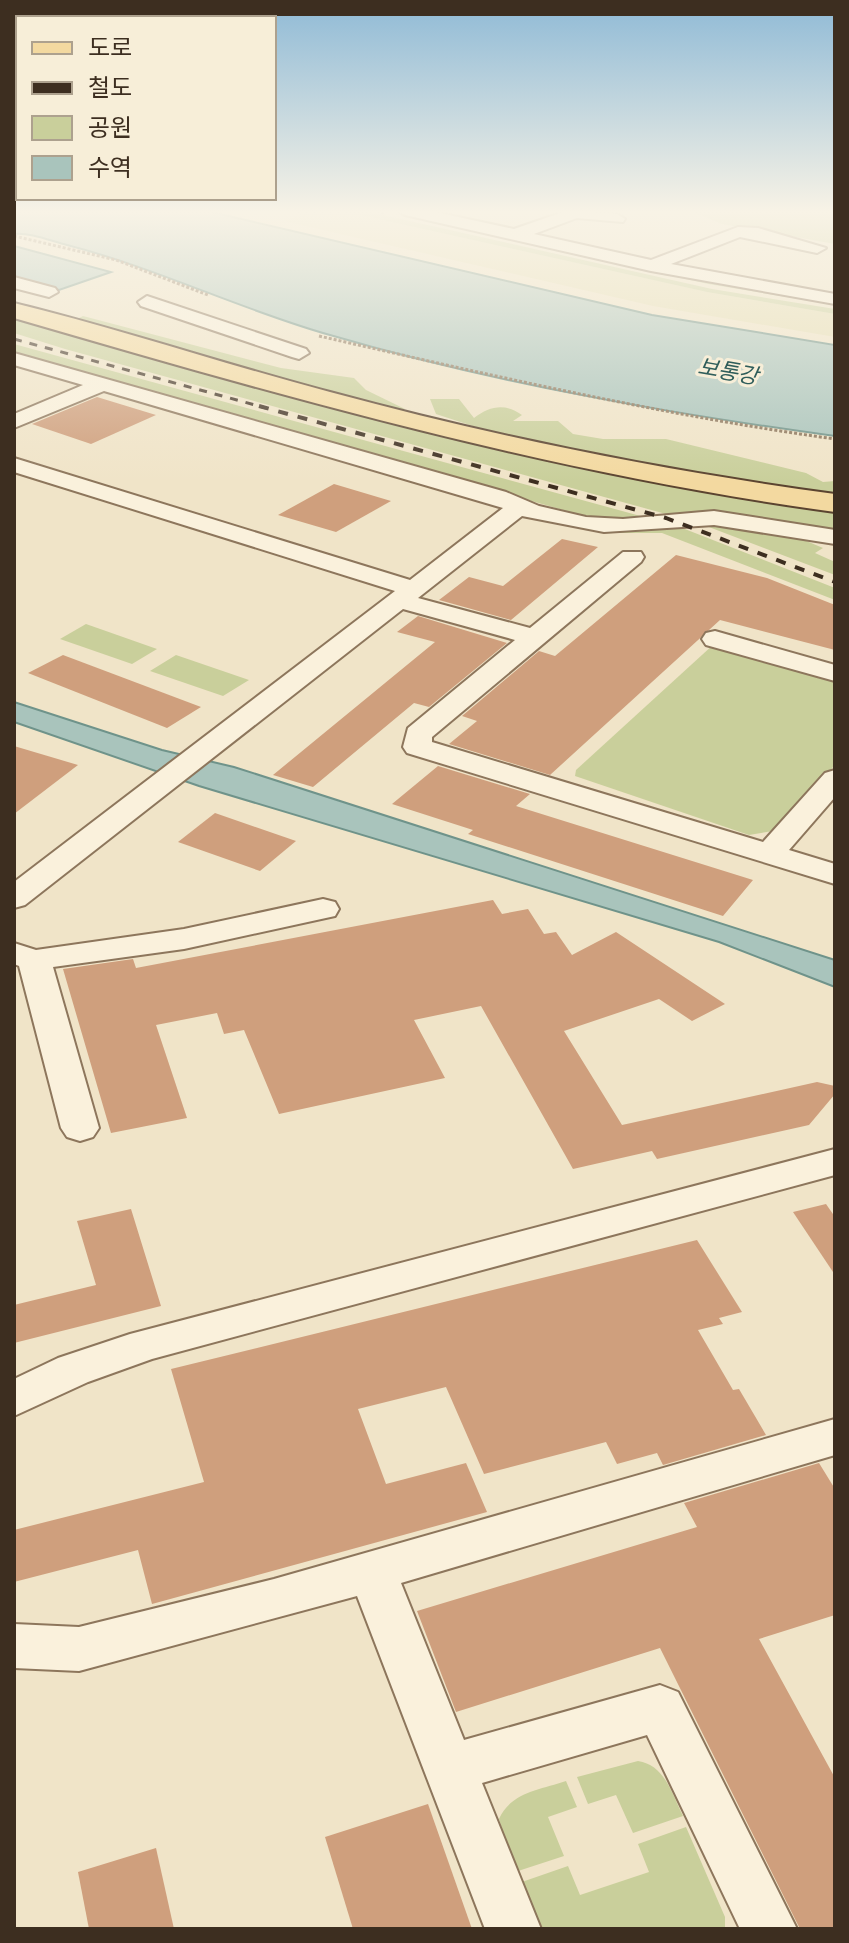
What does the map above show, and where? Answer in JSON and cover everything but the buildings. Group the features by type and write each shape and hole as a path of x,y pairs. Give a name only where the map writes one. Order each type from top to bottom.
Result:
{"main road":[{"path":"14,310 431,428 662,476 835,503"}],"street":[{"path":"147,302 299,353"},
{"path":"15,359 498,497 518,508 599,524 639,525 712,518 835,537"},
{"path":"14,422 100,385"},
{"path":"14,401 45,388"},
{"path":"14,465 533,637"},
{"path":"16,894 518,508"},
{"path":"632,557 418,734 417,747 835,874"},
{"path":"715,639 835,673"},
{"path":"770,853 835,779"},
{"path":"80,1128 24,956 184,939 323,909"},
{"path":"14,1399 73,1370 145,1345 835,1162"},
{"path":"14,1646 79,1649 372,1572 835,1437"},
{"path":"372,1572 513,1929"},
{"path":"450,1768 660,1708 769,1929"}],"path":[{"path":"308,333 576,395 735,425 835,439"}],"shaded area":[{"path":"630,301 757,301 835,314 835,337"}],"green space":[{"path":"757,301 784,301 835,309 835,314"},
{"path":"809,301 821,301 835,305"},
{"path":"83,316 281,368 354,378 366,390 405,409 381,408 77,319"},
{"path":"14,319 319,403 523,453 730,495 835,512 835,529 709,513 666,514 65,349 14,333"},
{"path":"14,344 644,517 618,520 577,514 14,353"},
{"path":"430,399 459,399 474,418 492,409 504,408 522,415 513,421 558,421 573,434 603,439 666,439 806,473 823,482 835,481 835,497 633,464 533,442 436,414"},
{"path":"672,524 835,588 835,600 662,533 618,533 615,530"},
{"path":"701,524 785,532 823,548 815,553 835,562 835,575"},
{"path":"86,624 157,649 132,664 60,639"},
{"path":"714,644 835,679 835,765 773,831 749,835 575,776 576,770"},
{"path":"176,655 249,680 223,696 150,671"},
{"path":"638,1761 661,1774 683,1816 633,1833 616,1795 588,1804 577,1777"},
{"path":"566,1781 577,1807 548,1817 564,1856 515,1872 499,1819 504,1810 519,1797"},
{"path":"686,1827 725,1917 725,1929 538,1929 519,1883 568,1866 580,1895 649,1872 638,1844"}],"water":[{"name":"보통강","path":"229,301 591,301 652,315 835,345 835,436 708,417 517,382 392,352"},
{"path":"14,702 162,750 234,767 835,960 835,987 719,942 199,786 14,722"}],"railway":[{"path":"14,339 266,408"},
{"path":"259,406 666,518 835,582"}]}
